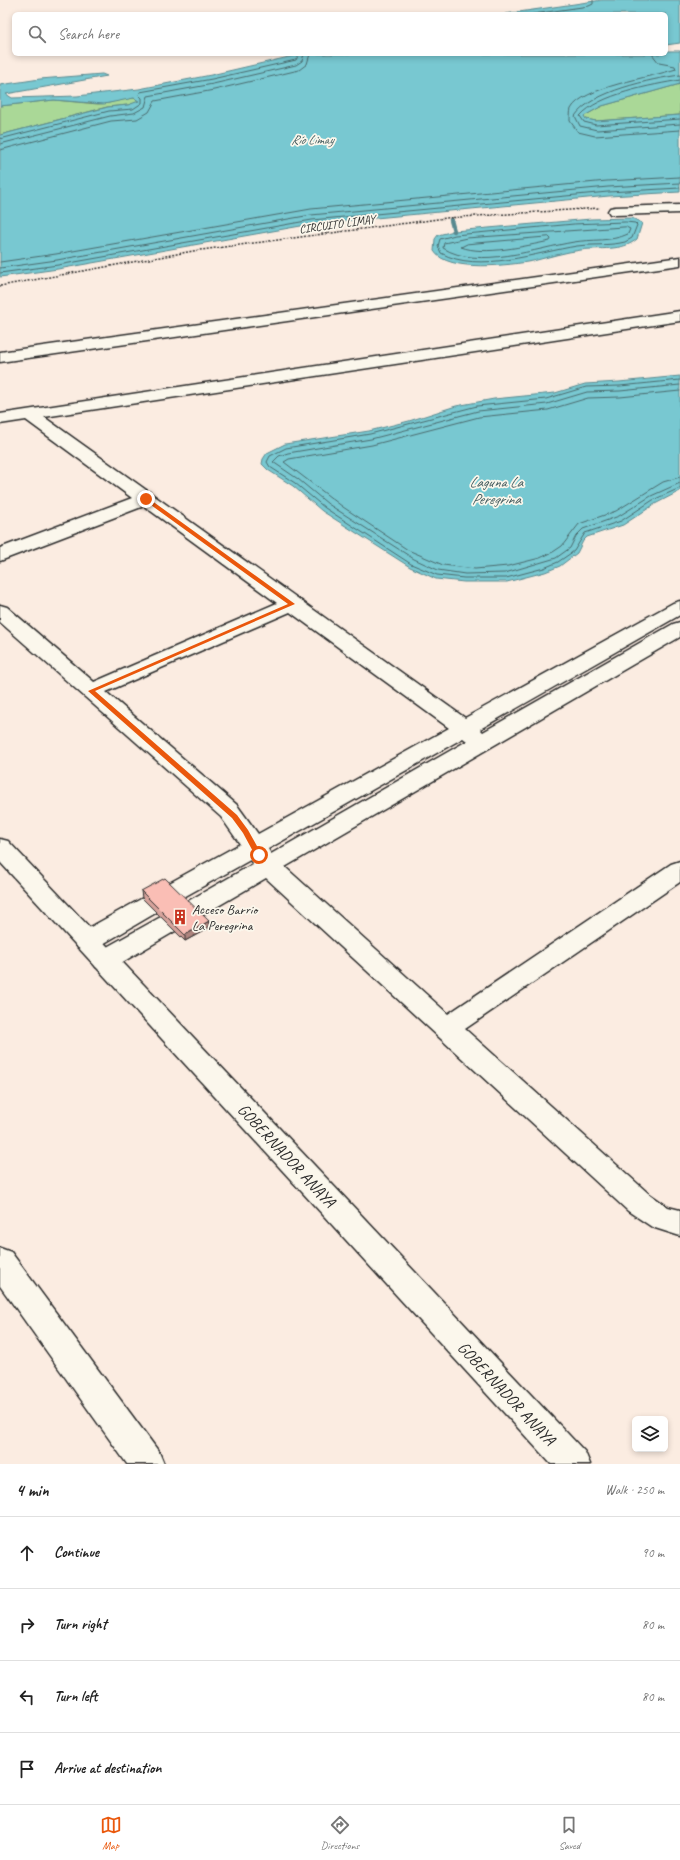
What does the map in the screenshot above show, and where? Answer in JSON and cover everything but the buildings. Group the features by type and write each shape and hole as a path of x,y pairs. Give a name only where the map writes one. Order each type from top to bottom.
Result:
{"street":[{"path":"615,211 680,209"},
{"path":"0,357 680,261"},
{"path":"0,418 680,316"},
{"path":"28,414 483,742"},
{"path":"0,555 146,499"},
{"path":"91,691 292,604"},
{"path":"192,910 261,857 464,728 680,607"},
{"path":"0,611 229,811 241,824 261,857 647,1210 668,1221 680,1222"},
{"path":"173,892 261,857 483,742 680,628"},
{"name":"GOBERNADOR ANAYA","path":"0,847 573,1464"},
{"path":"447,1028 680,870"},
{"path":"96,950 150,906"},
{"path":"96,950 168,924"},
{"path":"0,1261 147,1464"}],"path":[{"name":"CIRCUITO LIMAY","path":"0,286 193,252 446,218 601,208"}],"green space":[{"path":"680,84 680,115 596,121 585,119 584,116 602,106"},
{"path":"126,98 134,98 139,102 128,105 107,107 0,135 0,106 54,100 98,104 109,103"}],"water":[{"path":"602,0 680,0 680,43 668,45 668,12 519,12"},
{"name":"Río Limay","path":"668,51 680,51 680,84 602,106 584,116 586,119 596,121 680,115 680,192 609,196 312,224 58,269 0,277 0,135 108,107 128,105 139,101 134,98 104,104 54,100 0,106 0,85 40,79 102,74 107,76 6,94 12,98 77,96 139,89 211,75 293,56 668,56"},
{"path":"632,218 642,223 637,239 624,246 575,251 523,263 480,266 466,265 441,258 434,251 435,239 438,235 454,231 591,219"},
{"name":"Laguna La Peregrina","path":"680,376 680,491 655,504 623,525 587,537 583,541 577,553 560,566 545,572 507,582 464,582 436,579 410,567 322,511 293,486 268,470 262,464 267,453 285,444 369,431 409,421 456,406 494,399 555,393 585,384"}],"waterway":[{"path":"451,220 454,231"}],"place":[{"name":"Acceso Barrio La Peregrina","path":"180,917"}],"route":[{"path":"146,499 292,604 91,691 229,811 246,831 259,855"}]}
